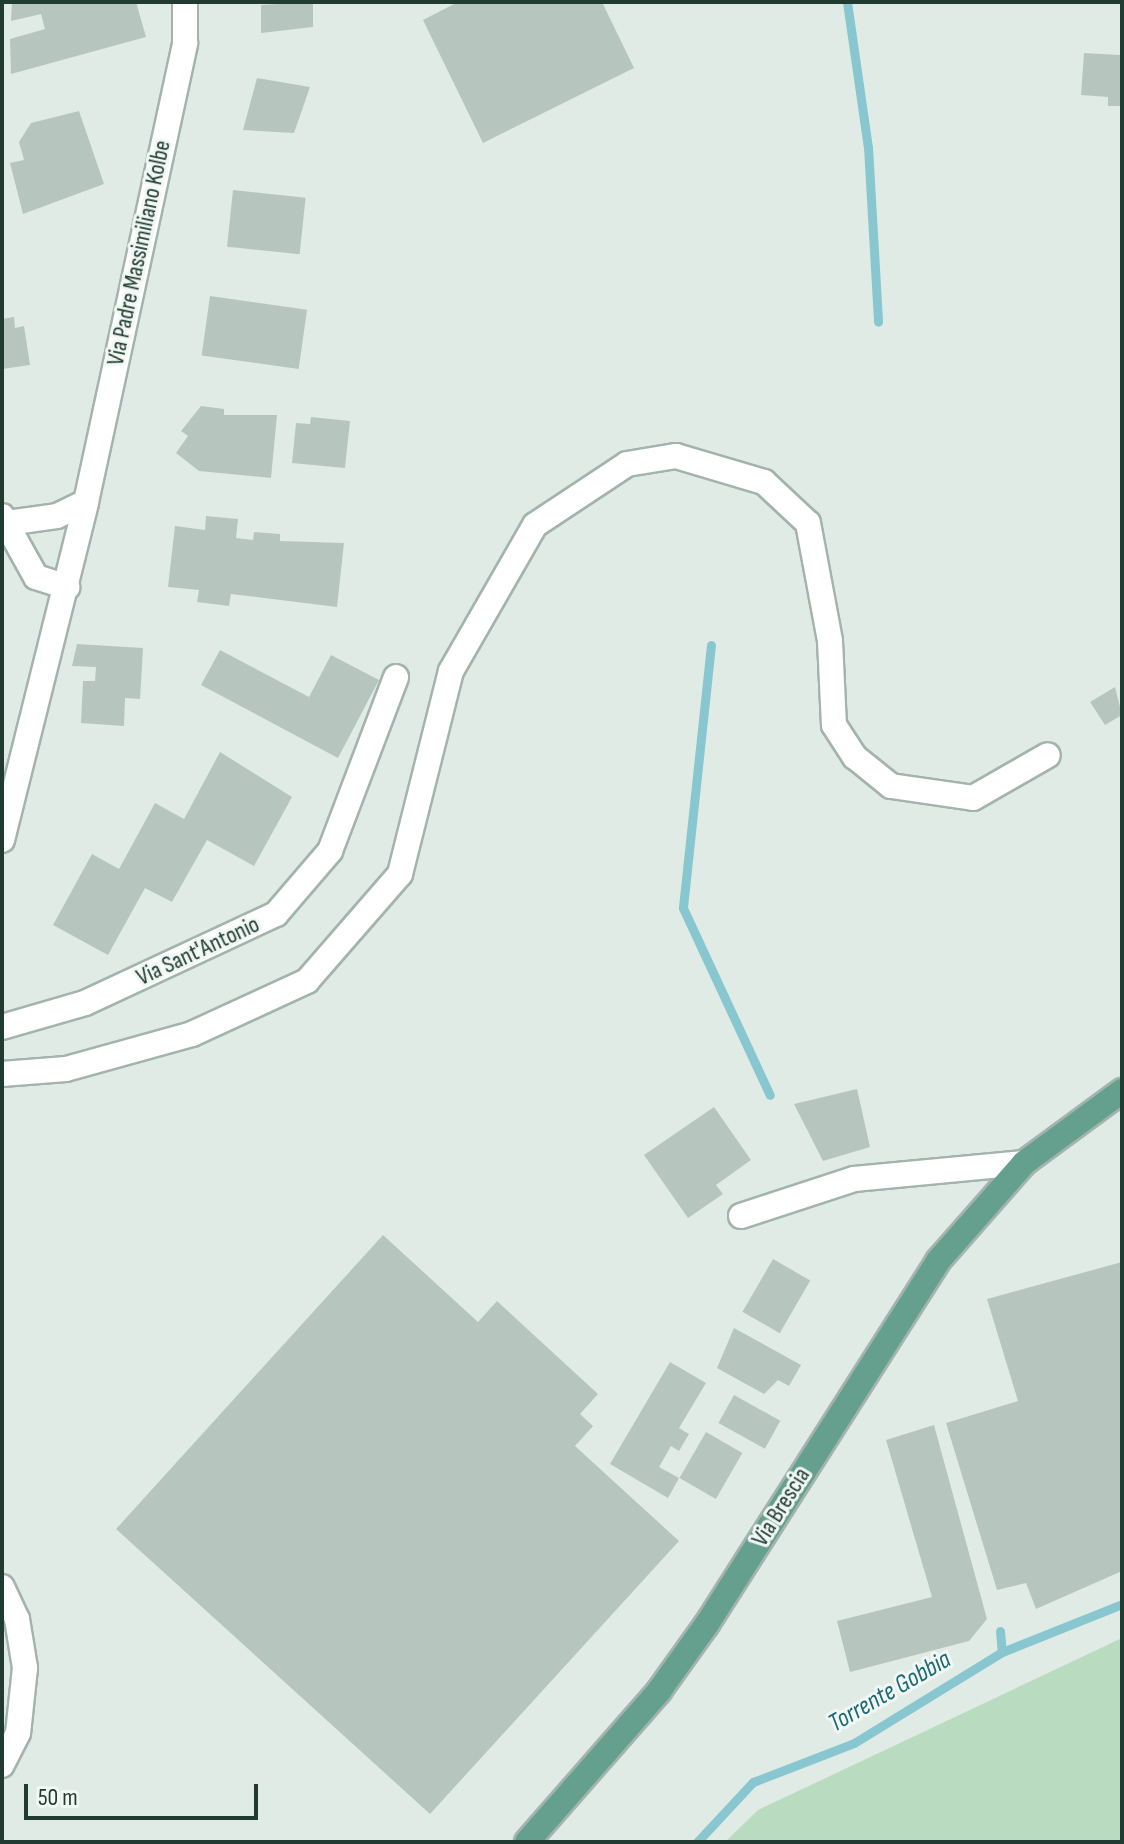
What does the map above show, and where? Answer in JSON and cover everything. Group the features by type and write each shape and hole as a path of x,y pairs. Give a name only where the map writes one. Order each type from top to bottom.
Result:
{"main road":[{"name":"Via Brescia","path":"527,1842 659,1691 938,1261 1024,1163 1122,1091"}],"street":[{"name":"Via Padre Massimiliano Kolbe","path":"86,502 185,43 185,2"},
{"path":"2,1074 66,1069 192,1034 307,981 400,874 451,671 535,525 627,464 676,456 764,482 808,523 830,641 834,725 855,757 891,786 973,798 1048,755"},
{"path":"67,587 36,577 4,520 57,516 86,502"},
{"path":"2,840 86,502"},
{"name":"Via Sant'Antonio","path":"2,1027 85,1003 276,914 330,851 396,677"},
{"path":"741,1216 854,1179 1024,1163"},
{"path":"2,1587 17,1619 25,1668 18,1733 2,1765"}],"green space":[{"path":"1122,1638 1122,1842 725,1842 758,1810"}],"building":[{"path":"12,2 136,2 146,37 11,74 10,39 45,29 41,14 11,21"},
{"path":"313,2 313,27 261,33 261,5"},
{"path":"458,2 602,2 634,68 483,143 423,20"},
{"path":"1084,53 1120,55 1122,106 1108,106 1108,97 1081,95"},
{"path":"257,78 310,87 294,133 243,130"},
{"path":"79,111 104,184 23,214 10,163 24,160 19,142 31,123"},
{"path":"233,190 306,198 300,254 227,247"},
{"path":"210,296 307,310 299,369 202,355"},
{"path":"14,317 15,328 24,326 30,365 2,369 2,319"},
{"path":"201,406 224,409 224,415 277,415 271,478 199,471 176,453 188,436 181,431"},
{"path":"311,417 350,421 345,468 292,463 296,423 310,424"},
{"path":"206,516 238,519 236,538 253,540 254,532 280,534 280,541 344,543 337,607 231,594 229,606 197,602 199,590 168,587 175,526 205,530"},
{"path":"77,644 143,648 140,699 125,698 124,726 81,723 83,681 95,681 96,667 72,666"},
{"path":"220,650 309,697 331,655 379,680 338,758 201,685"},
{"path":"1115,687 1122,715 1105,725 1090,702"},
{"path":"220,752 292,797 254,866 207,840 172,902 145,888 108,955 53,925 92,854 119,869 155,803 184,819"},
{"path":"857,1089 870,1147 823,1161 794,1104"},
{"path":"714,1107 751,1160 716,1185 723,1194 688,1218 644,1155"},
{"path":"383,1235 478,1322 497,1301 598,1394 580,1414 593,1426 575,1446 679,1541 430,1814 116,1529"},
{"path":"773,1259 810,1280 780,1333 742,1312"},
{"path":"1122,1262 1122,1571 1036,1609 1026,1583 997,1590 946,1423 1018,1401 987,1299"},
{"path":"734,1328 801,1365 789,1386 778,1380 764,1394 717,1368"},
{"path":"670,1362 706,1383 679,1428 689,1434 679,1451 671,1446 659,1467 679,1478 668,1498 610,1464"},
{"path":"734,1395 780,1421 765,1449 718,1423"},
{"path":"934,1425 987,1619 969,1641 850,1672 837,1621 932,1597 886,1440"},
{"path":"706,1432 742,1453 716,1499 680,1478"}],"waterway":[{"path":"847,2 868,147 878,322"},
{"path":"711,645 683,908 770,1095"},
{"name":"Torrente Gobbia","path":"697,1842 753,1782 854,1743 1002,1652 1122,1604"},
{"path":"1000,1631 1002,1652"}]}
